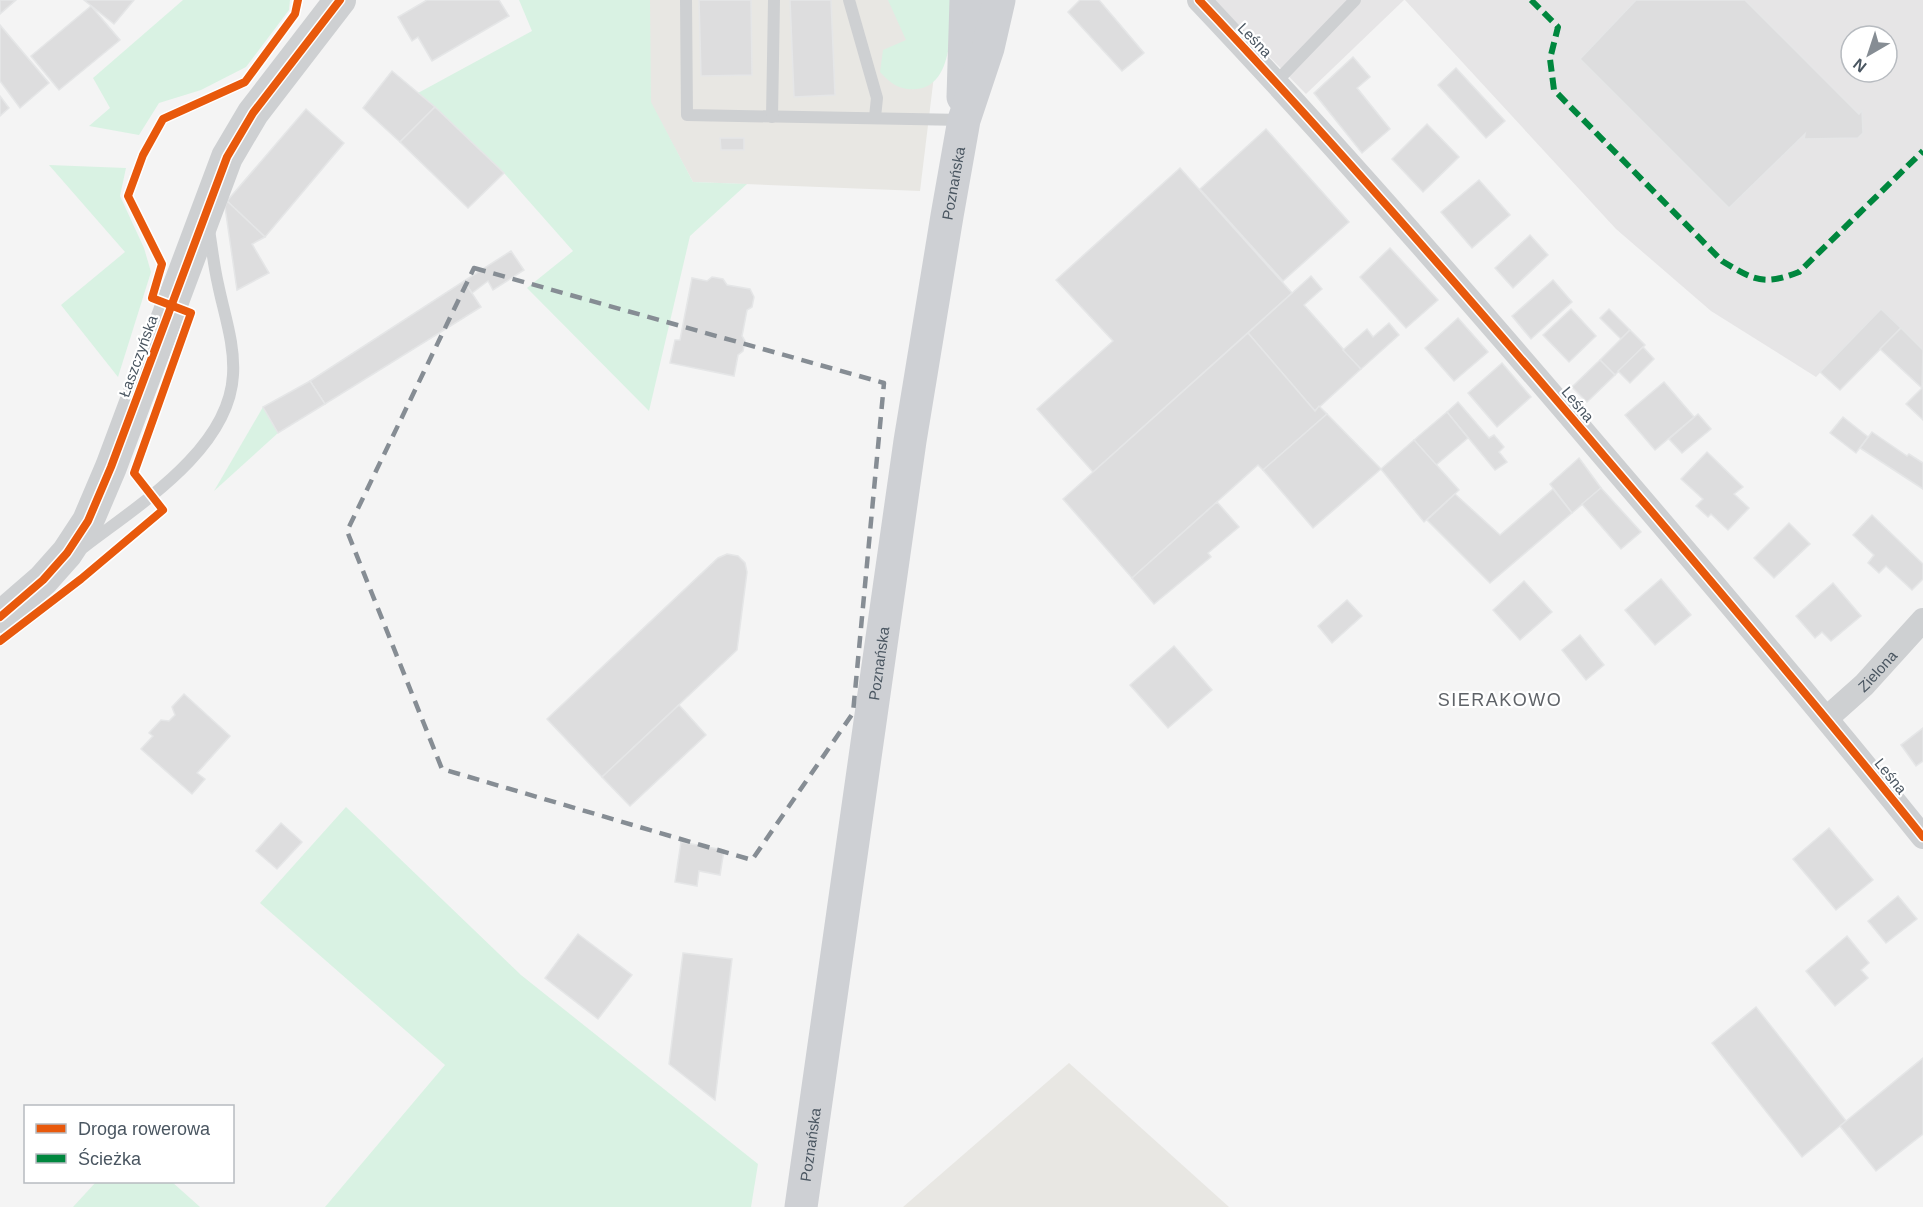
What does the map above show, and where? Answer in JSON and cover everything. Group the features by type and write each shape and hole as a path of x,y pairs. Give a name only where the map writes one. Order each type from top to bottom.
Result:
{"main road":[{"name":"Poznańska","path":"964,120 962,48 966,0"},
{"name":"Poznańska","path":"801,1207 910,441 964,120 988,48 999,0"}],"street":[{"name":"Łaszczyńska","path":"0,617 43,580 67,553 96,506 205,210 227,157 243,129 340,0"},
{"name":"Leśna","path":"1199,0 1436,259 1827,718 1923,837"},
{"name":"Zielona","path":"1827,718 1864,685 1923,620"}],"lane":[{"path":"686,0 687,116 964,120"},
{"path":"772,117 774,0"},
{"path":"849,0 877,98 875,117"},
{"path":"1276,82 1354,0"},
{"path":"43,580 152,496 188,462 212,433 227,404 233,376 231,339 205,210"}],"highlighted area":[{"path":"474,268 884,383 853,713 752,860 442,769 347,531"}],"shaded area":[{"path":"650,0 931,0 942,10 920,191 693,182 650,102"},
{"path":"1214,0 1404,0 1306,94"},
{"path":"1405,0 1923,0 1923,352 1879,311 1816,377 1711,311 1616,229"},
{"path":"1069,1063 1229,1207 903,1207"}],"green space":[{"path":"183,0 290,0 289,10 246,67 201,90 159,103 139,135 89,126 110,108 93,78"},
{"path":"519,0 650,0 651,102 693,182 747,184 690,236 649,411 527,288 573,251 504,173 418,93 532,31"},
{"path":"888,0 953,0 948,53 938,77 929,85 917,89 901,88 880,72 883,50 906,40"},
{"path":"49,165 126,168 120,196 144,248 151,272 118,377 61,305 125,252"},
{"path":"263,407 278,433 214,491"},
{"path":"346,807 521,975 758,1164 751,1207 325,1207 445,1065 260,903"},
{"path":"95,1183 173,1183 200,1207 73,1207"}],"building":[{"path":"0,0 16,0 0,14"},
{"path":"84,0 134,0 114,24"},
{"path":"427,0 499,0 509,16 432,61 418,37 412,41 398,17"},
{"path":"699,0 751,0 752,75 701,76"},
{"path":"790,0 831,0 835,95 794,97"},
{"path":"1080,0 1099,0 1144,53 1122,71 1068,12"},
{"path":"1636,0 1745,0 1859,114 1862,110 1863,133 1858,138 1804,139 1805,134 1729,208 1580,59"},
{"path":"91,6 120,40 59,90 31,56"},
{"path":"0,25 49,83 20,108 0,81"},
{"path":"1353,57 1370,77 1357,88 1390,129 1362,153 1314,93"},
{"path":"1456,68 1505,121 1486,138 1438,85"},
{"path":"392,71 435,107 400,142 363,108"},
{"path":"0,96 9,108 0,116"},
{"path":"435,107 504,173 468,208 400,142"},
{"path":"306,109 344,143 265,237 227,201"},
{"path":"1427,124 1459,157 1423,192 1392,159"},
{"path":"1266,129 1349,222 1283,281 1200,189"},
{"path":"720,138 744,138 744,150 721,150"},
{"path":"1180,168 1292,293 1093,472 1037,409 1113,341 1056,280"},
{"path":"1479,180 1510,215 1472,248 1441,212"},
{"path":"227,201 265,237 252,244 269,273 237,290 225,207"},
{"path":"1530,235 1548,255 1513,288 1495,268"},
{"path":"1390,248 1438,300 1406,328 1360,277"},
{"path":"511,251 524,270 493,290 488,281 472,293 464,281"},
{"path":"1311,276 1322,289 1304,305 1361,369 1315,411 1248,333"},
{"path":"712,277 723,279 727,285 750,289 754,297 752,307 747,310 742,336 745,341 743,351 738,355 734,376 670,363 675,340 680,340 692,278 707,281"},
{"path":"1553,280 1572,302 1531,339 1512,316"},
{"path":"464,281 481,307 325,404 310,381"},
{"path":"1571,309 1596,336 1569,362 1543,335"},
{"path":"1609,309 1630,330 1621,339 1600,318"},
{"path":"1881,309 1901,328 1840,390 1820,372"},
{"path":"1458,318 1488,352 1454,381 1425,348"},
{"path":"1389,323 1399,335 1361,369 1343,350 1367,329 1373,337"},
{"path":"1901,328 1923,350 1922,388 1880,349"},
{"path":"1630,330 1645,345 1615,375 1600,360"},
{"path":"1248,333 1315,411 1319,406 1327,414 1263,470 1258,465 1132,578 1063,499"},
{"path":"1643,347 1654,359 1630,383 1618,371"},
{"path":"1600,360 1615,375 1587,402 1572,387"},
{"path":"1502,363 1531,397 1497,427 1468,393"},
{"path":"310,381 325,404 278,433 263,407"},
{"path":"1664,382 1694,417 1655,450 1625,415"},
{"path":"1923,387 1923,420 1906,404"},
{"path":"1458,402 1489,438 1494,435 1504,447 1499,452 1507,462 1495,470 1447,412"},
{"path":"1447,412 1468,438 1436,465 1414,440"},
{"path":"1327,414 1381,469 1313,528 1263,470"},
{"path":"1698,414 1711,429 1682,453 1669,439"},
{"path":"1843,417 1868,437 1856,453 1830,433"},
{"path":"1872,432 1907,456 1909,454 1923,463 1923,489 1860,448"},
{"path":"1414,440 1459,490 1424,522 1381,469"},
{"path":"1707,452 1743,487 1734,494 1749,508 1728,530 1711,514 1708,517 1696,506 1703,499 1681,479"},
{"path":"1579,458 1601,488 1572,513 1550,484"},
{"path":"1601,488 1641,532 1621,549 1582,504"},
{"path":"1553,489 1572,513 1490,583 1427,520 1455,494 1500,535"},
{"path":"1217,502 1239,527 1208,553 1211,557 1154,604 1132,578"},
{"path":"1872,515 1923,564 1923,579 1912,590 1886,566 1879,573 1868,563 1874,555 1853,535"},
{"path":"1789,523 1810,544 1774,578 1754,558"},
{"path":"727,554 738,556 745,563 747,572 737,650 602,777 547,719 718,558"},
{"path":"1661,579 1691,615 1655,645 1625,610"},
{"path":"1524,581 1552,612 1520,640 1493,610"},
{"path":"1833,583 1861,616 1831,641 1822,632 1815,638 1796,616"},
{"path":"1347,600 1362,616 1332,643 1318,626"},
{"path":"1580,635 1604,665 1586,680 1562,650"},
{"path":"1174,646 1212,690 1168,728 1130,685"},
{"path":"184,694 230,736 197,773 205,779 192,794 141,749 153,736 149,733 161,720 169,721 175,715 172,707"},
{"path":"679,705 706,735 630,806 602,777"},
{"path":"1923,728 1923,761 1916,766 1901,745"},
{"path":"281,823 302,842 277,869 256,851"},
{"path":"1829,828 1873,880 1836,910 1793,859"},
{"path":"681,842 724,850 720,875 699,871 697,886 675,882"},
{"path":"1898,896 1917,919 1886,943 1868,921"},
{"path":"578,934 632,975 598,1019 545,978"},
{"path":"1847,936 1869,963 1861,970 1868,978 1835,1006 1806,971"},
{"path":"683,953 732,959 715,1100 669,1064"},
{"path":"1756,1007 1846,1121 1802,1157 1712,1043"},
{"path":"1923,1058 1923,1134 1876,1171 1840,1126"}],"marked path":[{"path":"1531,0 1558,27 1550,59 1554,90 1722,261 1751,277 1767,280 1799,272 1923,151"}],"cycle path":[{"path":"0,641 81,579 163,510 134,473 191,313 152,298 162,264 128,196 143,155 163,119 245,82 295,14 298,0"},
{"path":"0,617 43,580 67,553 88,521 111,467 227,157 253,113 340,0"},
{"path":"1199,0 1354,169 1506,341 1766,646 1923,837"}],"district":[{"name":"SIERAKOWO","path":"1500,700"}]}
